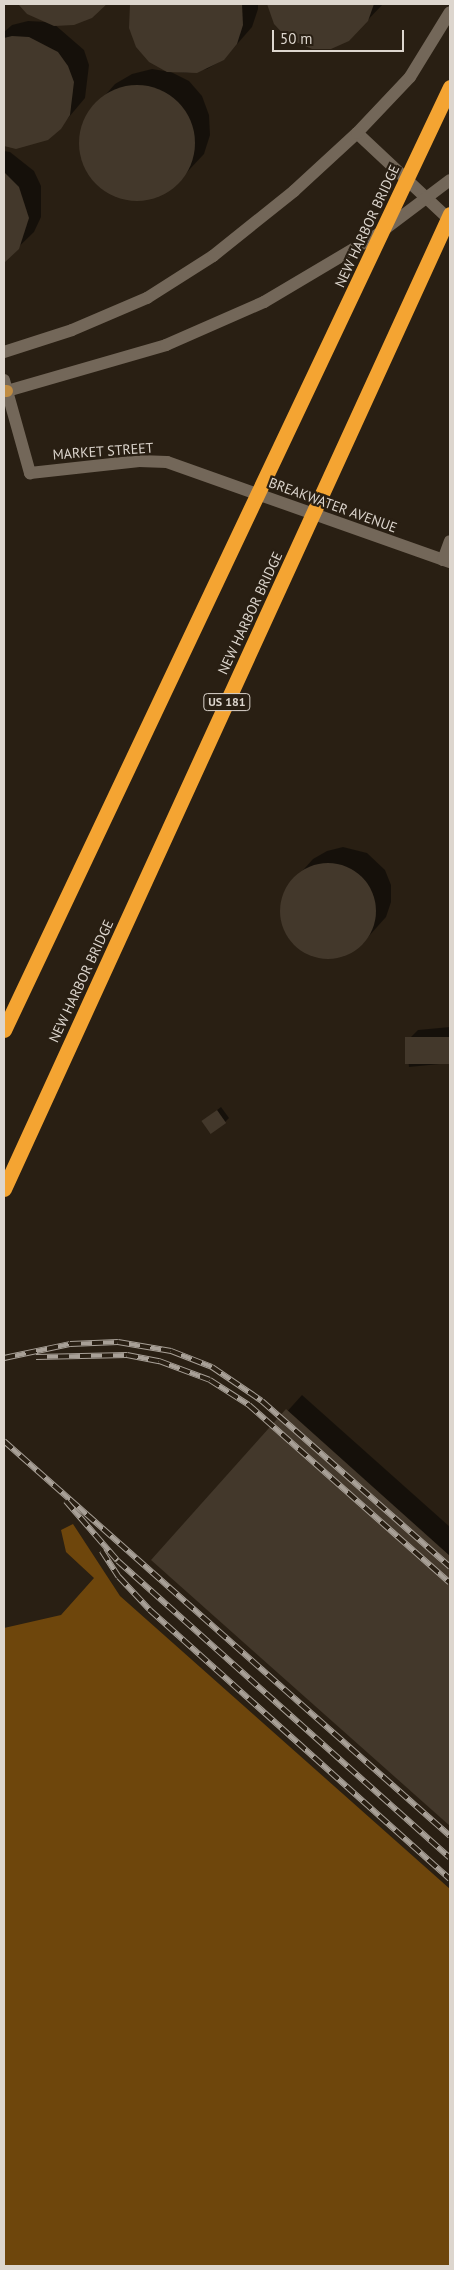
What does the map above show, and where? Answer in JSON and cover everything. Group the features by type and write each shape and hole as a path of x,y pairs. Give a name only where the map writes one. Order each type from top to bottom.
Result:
{"highway":[{"name":"NEW HARBOR BRIDGE","path":"4,1030 450,87"},
{"name":"NEW HARBOR BRIDGE","path":"4,1189 450,214"}],"street":[{"path":"4,352 72,330 148,298 213,256 294,191 357,133 410,77 450,12"},
{"path":"357,133 450,220"},
{"path":"5,387 166,345 264,302 378,235 450,180"},
{"name":"MARKET STREET","path":"5,387 30,472 140,461 167,462 207,475"},
{"name":"BREAKWATER AVENUE","path":"207,475 447,561"},
{"path":"447,561 450,541"}],"shaded area":[{"path":"73,1524 120,1596 450,1889 450,2266 4,2266 4,1628 61,1615 94,1578 66,1552 61,1530"}],"building":[{"path":"18,4 107,4 92,18 74,25 54,26 27,14"},
{"path":"130,4 242,4 243,25 237,44 224,60 197,73 167,72 149,62 136,47 129,28"},
{"path":"267,4 374,4 368,21 349,41 331,49 312,49 287,38 274,24"},
{"path":"12,36 29,37 58,52 68,66 74,82 70,115 61,129 48,140 16,149 4,146 4,38"},
{"path":"137,85 159,89 178,102 191,121 195,143 191,165 178,184 159,197 137,201 115,197 96,184 83,165 79,143 83,121 96,102 115,89"},
{"path":"4,172 19,187 29,218 19,249 4,263"},
{"path":"319,863 337,863 355,871 368,884 376,902 373,930 355,951 337,959 319,959 301,951 288,938 280,920 280,902 288,884 301,871"},
{"path":"405,1037 450,1037 450,1064 405,1064"},
{"path":"217,1110 226,1123 211,1134 201,1121"},
{"path":"286,1409 450,1556 450,1826 151,1560"}],"railway":[{"path":"4,1358 70,1344 118,1342 171,1351 212,1367 262,1401 450,1567"},
{"path":"36,1357 127,1355 159,1361 210,1380 249,1405 450,1583"},
{"path":"4,1441 450,1836"},
{"path":"66,1501 118,1561 450,1858"},
{"path":"102,1551 119,1577 150,1610 450,1879"}]}
